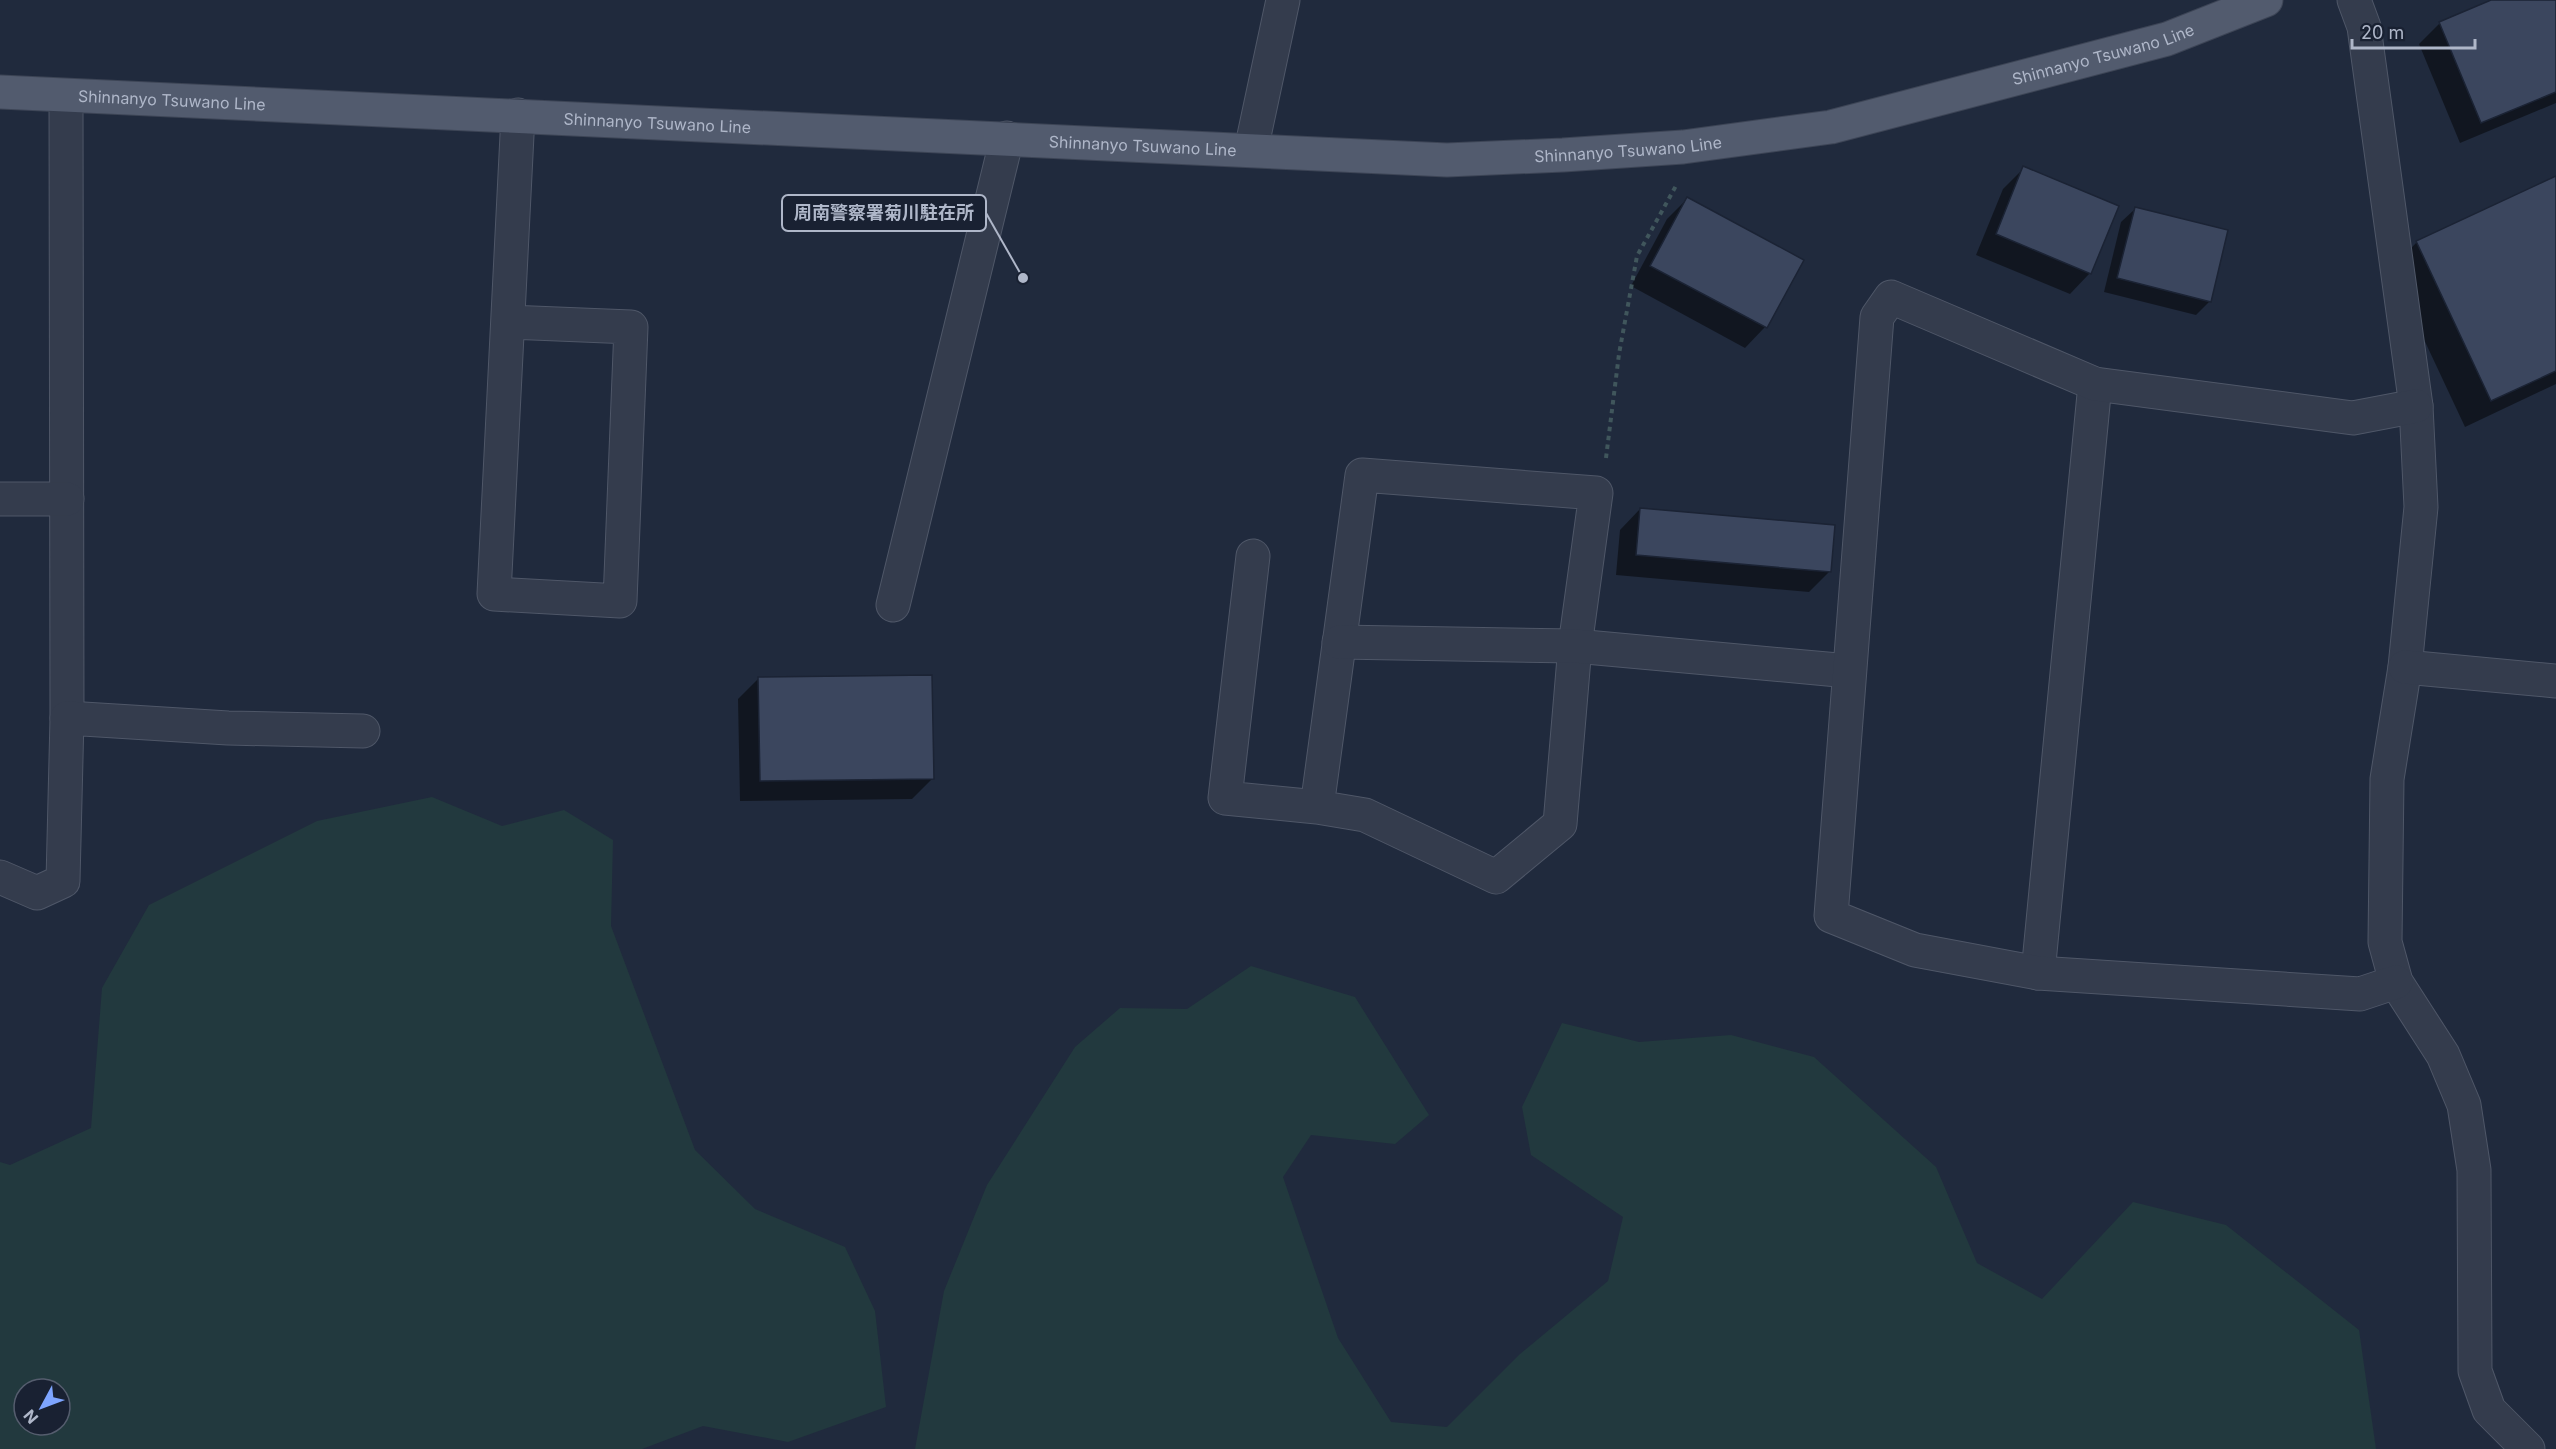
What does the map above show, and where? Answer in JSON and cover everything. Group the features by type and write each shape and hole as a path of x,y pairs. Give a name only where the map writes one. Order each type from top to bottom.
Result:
{"main road":[{"name":"Shinnanyo Tsuwano Line","path":"0,93 518,115 1447,160 1563,156 1695,145 1832,127 2167,39 2266,0"}],"street":[{"path":"1251,150 1283,0"},
{"path":"2354,0 2364,27 2416,406 2421,507 2405,667 2387,778 2385,942 2396,982 2443,1055 2464,1105 2474,1170 2475,1371 2489,1410 2528,1449"},
{"path":"0,877 37,893 63,881 67,718 66,96"},
{"path":"508,322 631,327 620,601 494,594 518,115"},
{"path":"893,605 1007,138"},
{"path":"2396,982 2360,993 2038,973 1916,950 1831,916 1877,317 1891,297 2095,384 2353,418 2416,406"},
{"path":"2038,973 2095,384"},
{"path":"1253,556 1225,798 1317,807 1365,815 1496,877 1560,824 1575,646 1596,493 1362,475 1317,807"},
{"path":"0,499 67,500"},
{"path":"1339,642 1575,646 1849,671"},
{"path":"2405,667 2556,681"},
{"path":"67,718 228,728 363,731"}],"path":[{"path":"1596,493 1604,480 1619,354 1637,256 1686,168 1695,145"}],"green space":[{"path":"432,797 502,826 564,810 613,840 611,926 695,1150 755,1209 845,1247 875,1311 886,1407 788,1442 703,1426 642,1449 0,1449 0,1162 10,1165 91,1128 102,988 149,905 317,821"},
{"path":"1251,966 1355,997 1429,1115 1395,1144 1311,1135 1283,1177 1338,1338 1391,1422 1447,1427 1520,1354 1608,1281 1623,1217 1531,1155 1522,1107 1562,1023 1639,1042 1731,1035 1814,1057 1936,1167 1977,1263 2042,1299 2133,1202 2226,1225 2359,1330 2376,1449 915,1449 944,1291 987,1185 1075,1047 1120,1008 1187,1009"}],"building":[{"path":"2491,0 2556,0 2556,92 2481,123 2439,22"},
{"path":"2023,166 2119,206 2091,274 1996,234"},
{"path":"2556,176 2556,371 2491,401 2416,241"},
{"path":"1687,197 1804,260 1767,328 1650,266"},
{"path":"2135,207 2228,230 2211,302 2117,278"},
{"path":"1640,508 1835,525 1831,572 1636,555"},
{"path":"932,675 934,779 760,781 758,677"}],"place":[{"name":"周南警察署菊川駐在所","path":"1023,278"}]}
